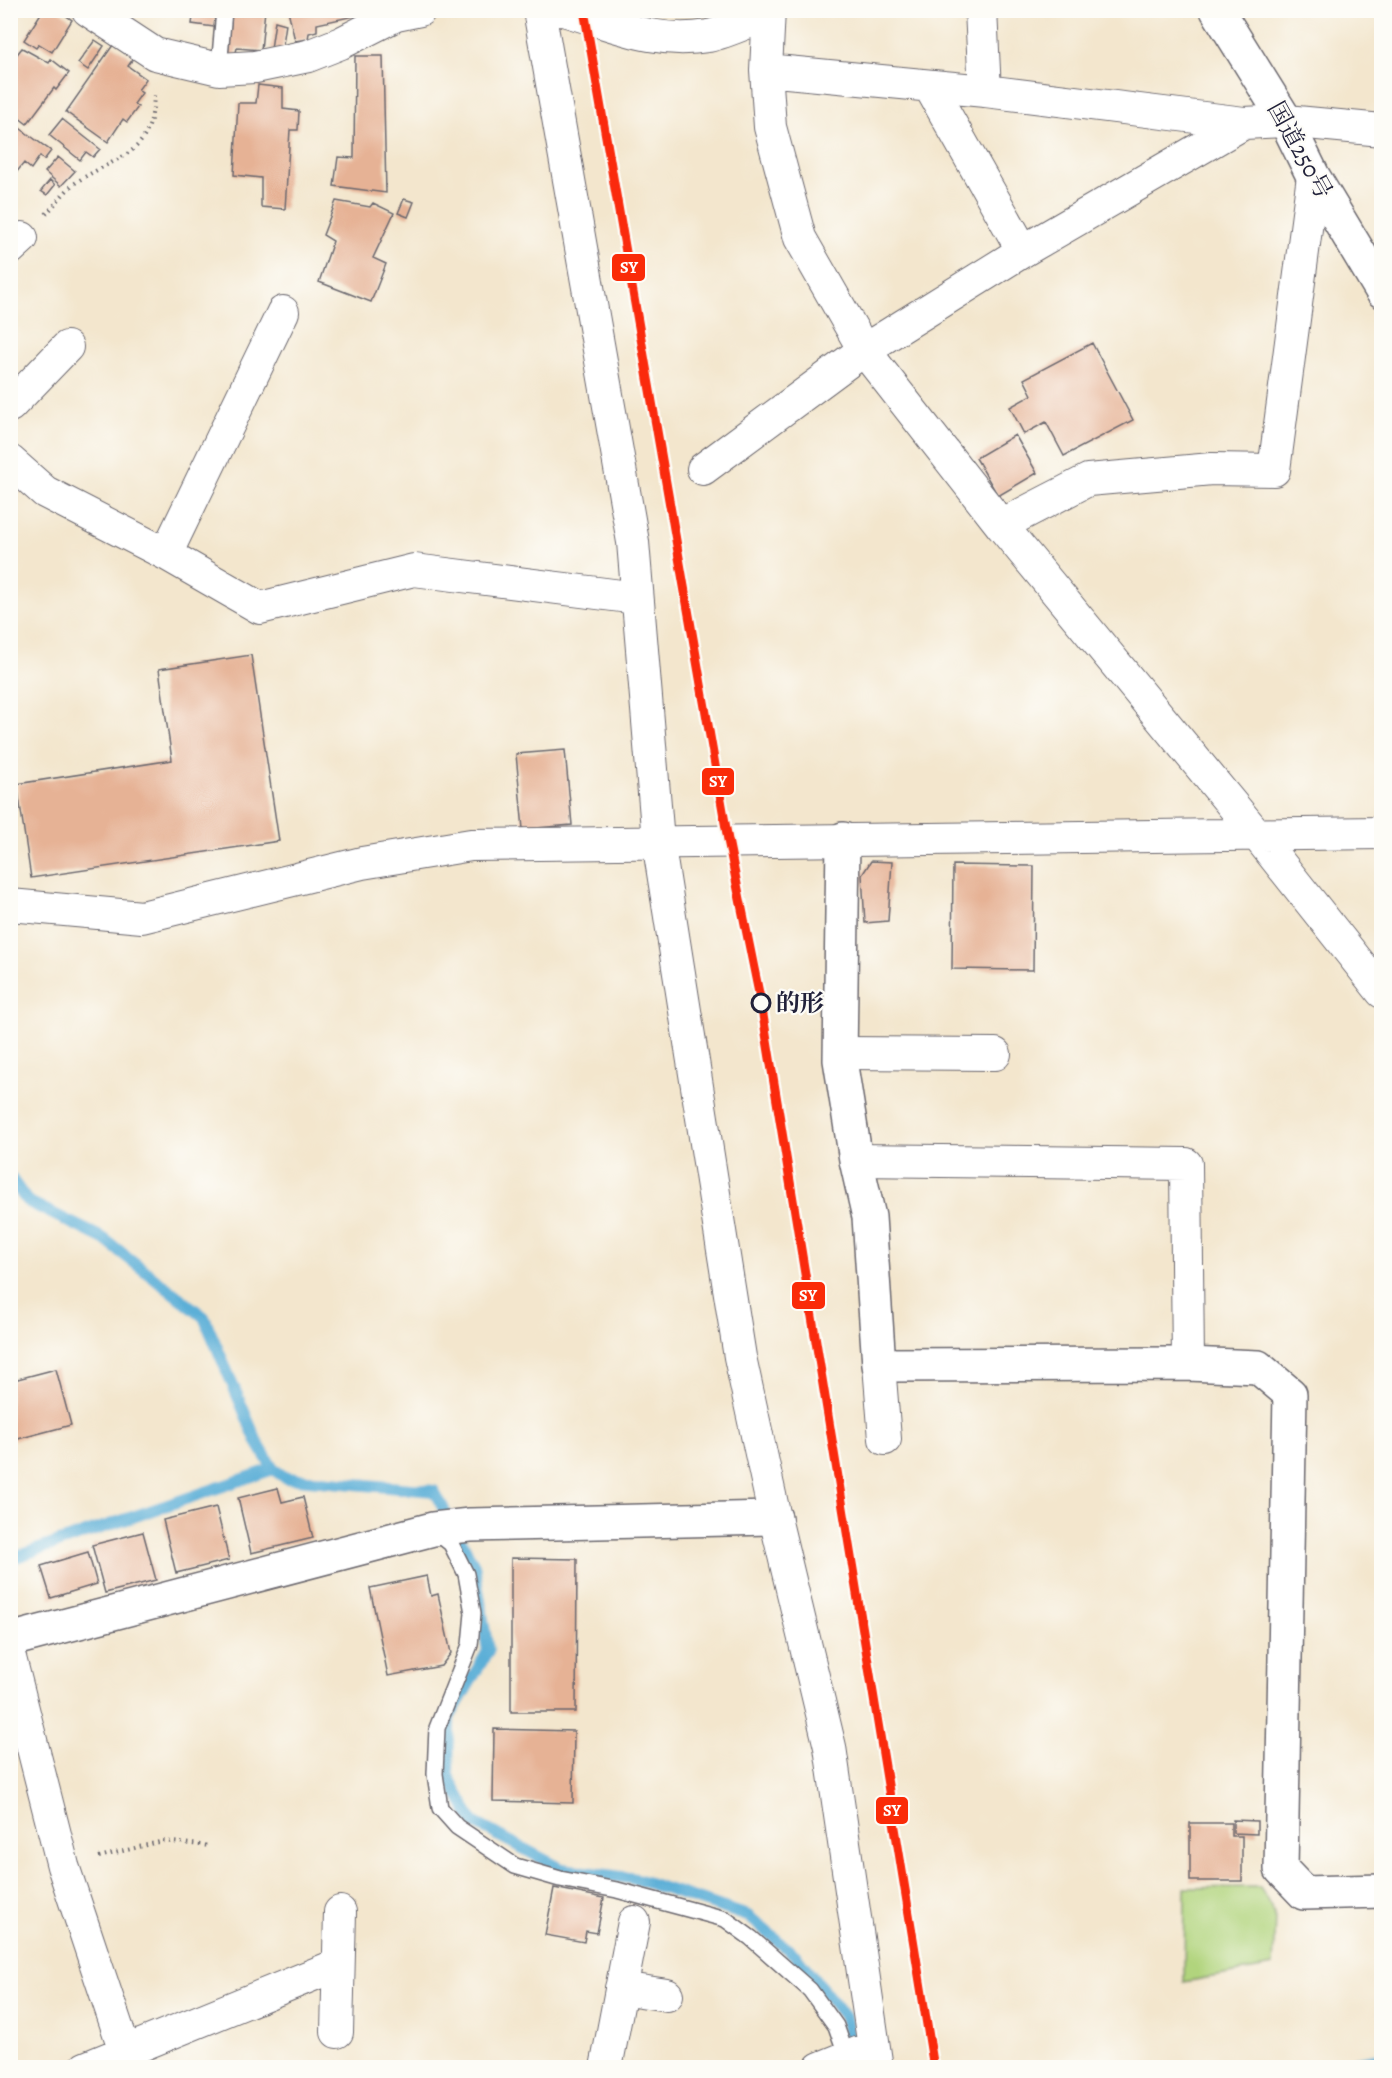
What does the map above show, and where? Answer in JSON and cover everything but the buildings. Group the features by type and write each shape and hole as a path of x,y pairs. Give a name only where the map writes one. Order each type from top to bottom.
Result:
{"main road":[{"name":"国道250号","path":"1216,10 1286,121 1313,176 1382,291"},
{"path":"843,839 841,1053 856,1160 869,1217 879,1365 1188,1364 1258,1367 1290,1394 1281,1869 1304,1893 1382,1891"},
{"path":"10,1640 433,1529 470,1525 775,1518"}],"street":[{"path":"88,10 155,54 219,69 255,67 308,56 341,43 396,15 420,10"},
{"path":"539,10 633,542 658,841 740,1357 775,1518 830,1746 853,2058"},
{"path":"563,10 655,38 672,39 710,36 769,12 765,70 770,127 800,238 864,350 1001,525 1258,836 1382,993"},
{"path":"981,10 985,91"},
{"path":"765,70 985,91 1244,123 1286,121 1382,130"},
{"path":"930,87 1023,251"},
{"path":"703,469 864,350 1023,251 1244,123"},
{"path":"1001,525 1088,480 1212,470 1274,470 1313,176"},
{"path":"166,554 283,312"},
{"path":"10,406 67,347"},
{"path":"10,461 45,492 166,554 260,608 414,570 637,598"},
{"path":"10,905 142,917 362,863 471,845 1382,833"},
{"path":"841,1053 995,1054"},
{"path":"856,1160 1186,1164 1188,1364"},
{"path":"879,1365 885,1439"},
{"path":"10,1658 63,1866 125,2051"},
{"path":"337,2032 340,1912"},
{"path":"606,2067 634,1922"},
{"path":"85,2067 337,1965"},
{"path":"621,1988 667,1995"}],"lane":[{"path":"219,69 224,10"},
{"path":"433,1529 451,1544 466,1574 473,1613 470,1646 437,1728 435,1774 440,1808 457,1827 515,1866 560,1879 617,1890 725,1920 751,1938 810,1990 836,2026 853,2058"}],"path":[{"path":"16,244 76,183 136,150 154,118 155,54"},
{"path":"63,1866 163,1841 210,1846"}],"green space":[{"path":"1260,1887 1275,1915 1273,1966 1184,1982 1185,1888"}],"waterway":[{"path":"10,1177 27,1201 104,1239 204,1317 257,1442 273,1469 286,1478 434,1491 474,1565 488,1651 449,1718 448,1776 473,1822 562,1869 636,1879 748,1916 796,1956 845,2017 853,2053"},
{"path":"10,1559 273,1469"},
{"path":"1325,2068 1382,2058"}],"transit line":[{"name":"SY","path":"584,10 728,840 761,1003 934,2068"}],"place":[{"name":"的形","path":"761,1003"}]}
